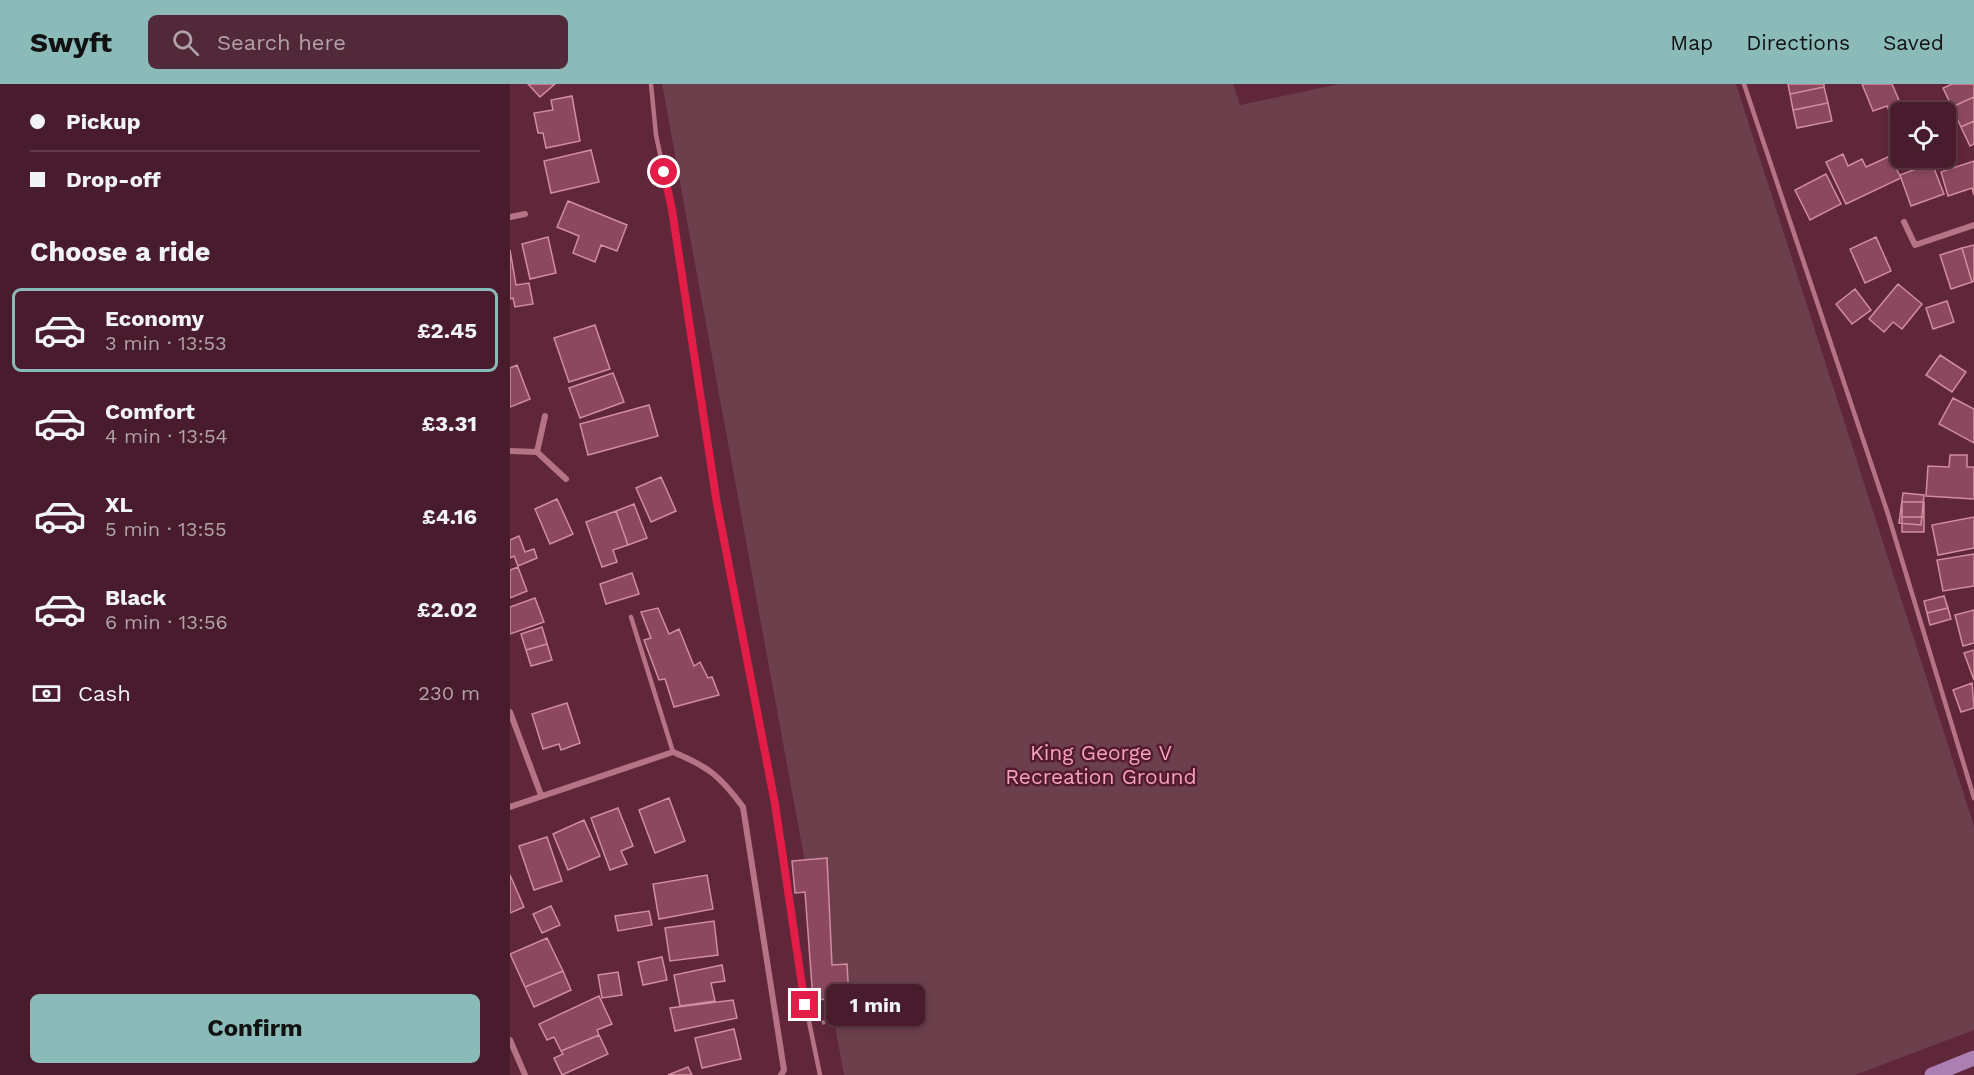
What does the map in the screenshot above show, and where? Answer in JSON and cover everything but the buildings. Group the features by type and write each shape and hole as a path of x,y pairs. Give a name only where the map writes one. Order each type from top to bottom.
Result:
{"main road":[{"path":"1932,1075 1974,1058"}],"street":[{"path":"510,217 525,214"},
{"path":"1904,222 1915,245 1974,225"},
{"path":"537,452 545,416"},
{"path":"510,451 537,452 566,479"},
{"path":"510,712 541,795"},
{"path":"510,807 673,752 704,765 725,783 744,807 784,1070 781,1075"},
{"path":"510,1040 525,1075"}],"lane":[{"path":"651,84 656,135 672,210 717,504 775,804 799,973 820,1075"},
{"path":"1744,84 1887,511 1974,798"},
{"path":"631,617 673,752"}],"green space":[{"name":"King George V Recreation Ground","path":"662,84 1233,84 1240,105 1339,84 1736,84 1974,826 1974,1030 1855,1075 844,1075"}],"route":[{"path":"664,172 672,210 717,504 775,804 805,1005"}]}
